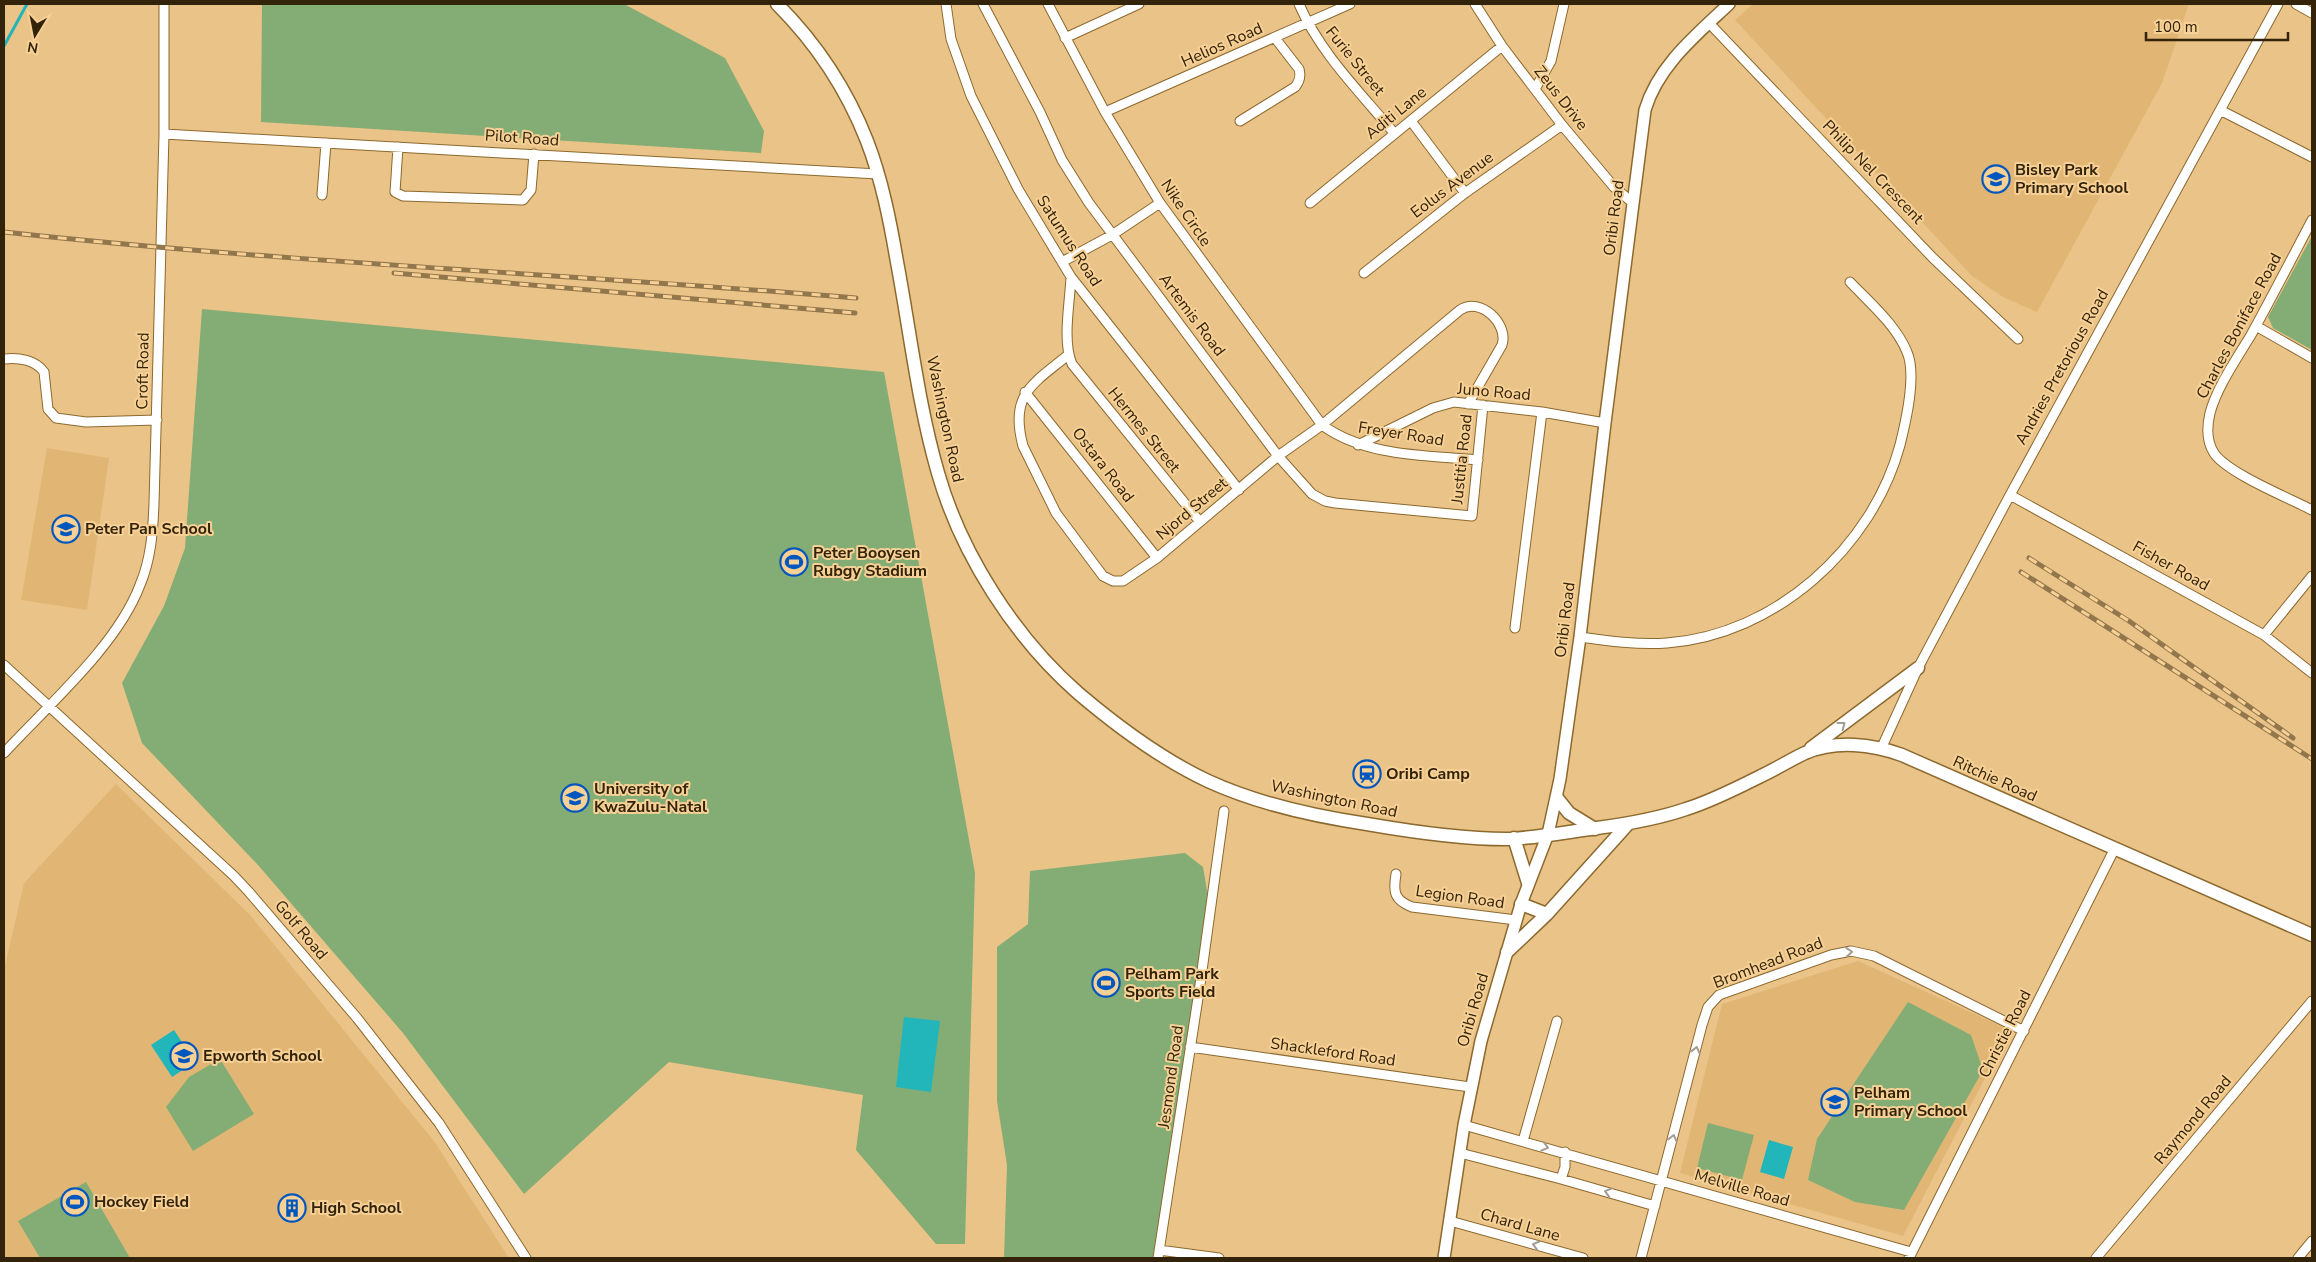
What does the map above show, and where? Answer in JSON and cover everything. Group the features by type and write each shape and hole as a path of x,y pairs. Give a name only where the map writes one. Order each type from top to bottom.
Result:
{"main road":[{"name":"Washington Road","path":"777,4 806,36 837,81 860,126 878,174 893,240 932,449 946,498 958,528 996,595 1027,641 1050,666 1100,712 1143,743 1207,781 1284,808 1345,821 1448,836 1514,838 1628,824 1660,817"},
{"path":"1803,754 1918,668"},
{"name":"Ritchie Road","path":"1660,817 1707,801 1803,754 1825,747 1853,744 1882,749 1910,758 2114,850 2312,935"},
{"path":"1557,798 1568,812 1594,828"},
{"path":"1507,952 1547,914 1628,824"},
{"path":"1514,838 1528,883"},
{"path":"1521,904 1547,914"}],"street":[{"name":"Croft Road","path":"4,753 104,644 124,616 140,585 152,537 157,420 164,134 164,4"},
{"name":"Satumus Road","path":"946,4 951,39 971,96 1018,189 1062,262 1239,490"},
{"name":"Artemis Road","path":"983,4 1075,183 1278,456 1307,490 1326,501 1472,516"},
{"name":"Nike Circle","path":"1048,4 1105,112 1160,203 1322,425"},
{"path":"1065,38 1139,4"},
{"name":"Furie Street","path":"1298,4 1306,22 1327,52 1394,133"},
{"name":"Helios Road","path":"1105,112 1350,4"},
{"name":"Zeus Drive","path":"1475,4 1502,46 1562,125 1614,187 1633,203"},
{"path":"1535,89 1552,60 1564,4"},
{"name":"Oribi Road","path":"1444,1258 1470,1087 1481,1041 1521,904 1548,834 1557,798 1580,637 1604,423 1642,127 1648,98 1659,77 1671,62 1729,4"},
{"name":"Andries Pretorious Road","path":"1882,749 1918,668 2010,494 2278,4"},
{"path":"2296,4 2312,13"},
{"name":"Philip Nel Crescent","path":"1709,23 1934,258 2018,339"},
{"path":"1240,121 1295,87 1299,82 1300,74 1298,69 1275,38"},
{"name":"Aditi Lane","path":"1310,203 1502,46"},
{"path":"2220,110 2312,157"},
{"path":"1411,121 1465,192"},
{"name":"Eolus Avenue","path":"1364,273 1465,192 1562,125"},
{"name":"Pilot Road","path":"164,134 878,174"},
{"path":"322,195 326,143"},
{"path":"398,147 396,192 403,196 523,200 531,190 534,154"},
{"path":"1062,262 1112,235 1160,203"},
{"name":"Charles Boniface Road","path":"2312,220 2211,411 2208,440 2215,455 2240,474 2312,510"},
{"path":"1025,392 1068,355 1072,277"},
{"path":"1580,637 1648,644 1688,640 1723,631 1755,618 1791,596 1834,560 1856,533 1878,501 1893,470 1903,432 1911,370 1908,354 1901,339 1850,282"},
{"name":"Njord Street","path":"1025,392 1020,421 1023,446 1045,492 1069,532 1103,576 1113,581 1123,581 1130,578 1158,558 1278,456 1322,425 1466,306 1474,305 1485,310 1502,328 1505,336 1502,345 1468,404"},
{"path":"2256,326 2312,358"},
{"name":"Hermes Street","path":"1068,355 1078,372 1200,522"},
{"path":"4,359 22,360 41,368 44,372 48,409 56,418 86,422 157,420"},
{"name":"Ostara Road","path":"1025,392 1158,558"},
{"name":"Juno Road","path":"1358,445 1444,404 1454,402 1542,412 1604,423"},
{"name":"Justitia Road","path":"1472,516 1483,405"},
{"path":"1515,628 1542,412"},
{"name":"Freyer Road","path":"1322,425 1358,445 1402,453 1478,460"},
{"name":"Fisher Road","path":"2010,494 2264,635 2312,673"},
{"path":"2264,635 2312,576"},
{"name":"Golf Road","path":"4,665 234,876 249,892 357,1018 439,1123 526,1258"},
{"name":"Jesmond Road","path":"1158,1254 1224,811"},
{"name":"Christie Road","path":"1910,1255 2114,850"},
{"name":"Legion Road","path":"1396,874 1393,888 1395,896 1403,903 1412,907 1516,920"},
{"name":"Bromhead Road","path":"1641,1258 1708,1007 1719,995 1831,955 1851,951 1863,952 2024,1031"},
{"name":"Raymond Road","path":"2096,1258 2312,1001"},
{"path":"1523,1141 1557,1021"},
{"name":"Shackleford Road","path":"1190,1047 1470,1087"},
{"name":"Melville Road","path":"1464,1125 1662,1180 1910,1255"},
{"path":"1561,1179 1565,1167 1565,1152"},
{"path":"1460,1153 1655,1206"},
{"name":"Chard Lane","path":"1450,1221 1583,1258"},
{"path":"2298,1258 2312,1241"},
{"path":"1158,1254 1219,1258"}],"shaded area":[{"name":"Bisley Park Primary School","path":"1753,4 2189,4 2162,83 2037,312 2003,297 1972,276 1735,20"},
{"name":"Peter Pan School","path":"47,448 109,458 87,610 21,600"},
{"name":"Epworth School","path":"116,784 250,915 434,1141 509,1258 4,1258 4,970 24,883"},
{"name":"Pelham Primary School","path":"1858,961 2010,1030 1903,1236 1680,1173 1722,1004"}],"green space":[{"path":"262,4 624,4 725,58 764,131 761,153 261,122"},
{"path":"2312,236 2312,350 2273,328 2268,317"},
{"name":"University of KwaZulu-Natal","path":"202,309 884,372 975,873 965,1244 936,1244 856,1150 863,1095 669,1062 524,1194 403,1033 258,865 142,743 122,683 164,606 185,548"},
{"path":"1185,853 1203,867 1213,926 1163,1258 1004,1258 1007,1165 997,1101 997,947 1028,924 1030,871"},
{"path":"1908,1002 1971,1035 1983,1070 1904,1210 1855,1202 1808,1180 1817,1139"},
{"path":"220,1059 254,1114 193,1151 166,1107 189,1077"},
{"path":"1708,1123 1754,1135 1742,1180 1697,1168"},
{"name":"Hockey Field","path":"86,1182 130,1258 40,1258 18,1221"}],"water":[{"path":"904,1017 940,1021 931,1092 896,1087"},
{"path":"174,1030 195,1062 172,1077 151,1045"},
{"path":"1769,1140 1793,1147 1784,1179 1760,1172"}],"waterway":[{"path":"4,46 27,4"}],"railway":[{"path":"4,232 217,252 856,298"},
{"path":"394,273 855,313"},
{"path":"2029,558 2129,621 2293,738"},
{"path":"2021,572 2312,759"}],"place":[{"name":"Bisley Park Primary School","path":"1996,179"},
{"name":"Peter Pan School","path":"66,529"},
{"name":"Peter Booysen Rubgy Stadium","path":"794,562"},
{"name":"Oribi Camp","path":"1367,774"},
{"name":"University of KwaZulu-Natal","path":"575,798"},
{"name":"Pelham Park Sports Field","path":"1106,983"},
{"name":"Epworth School","path":"184,1056"},
{"name":"Pelham Primary School","path":"1835,1102"},
{"name":"Hockey Field","path":"75,1202"},
{"name":"High School","path":"292,1208"}]}
